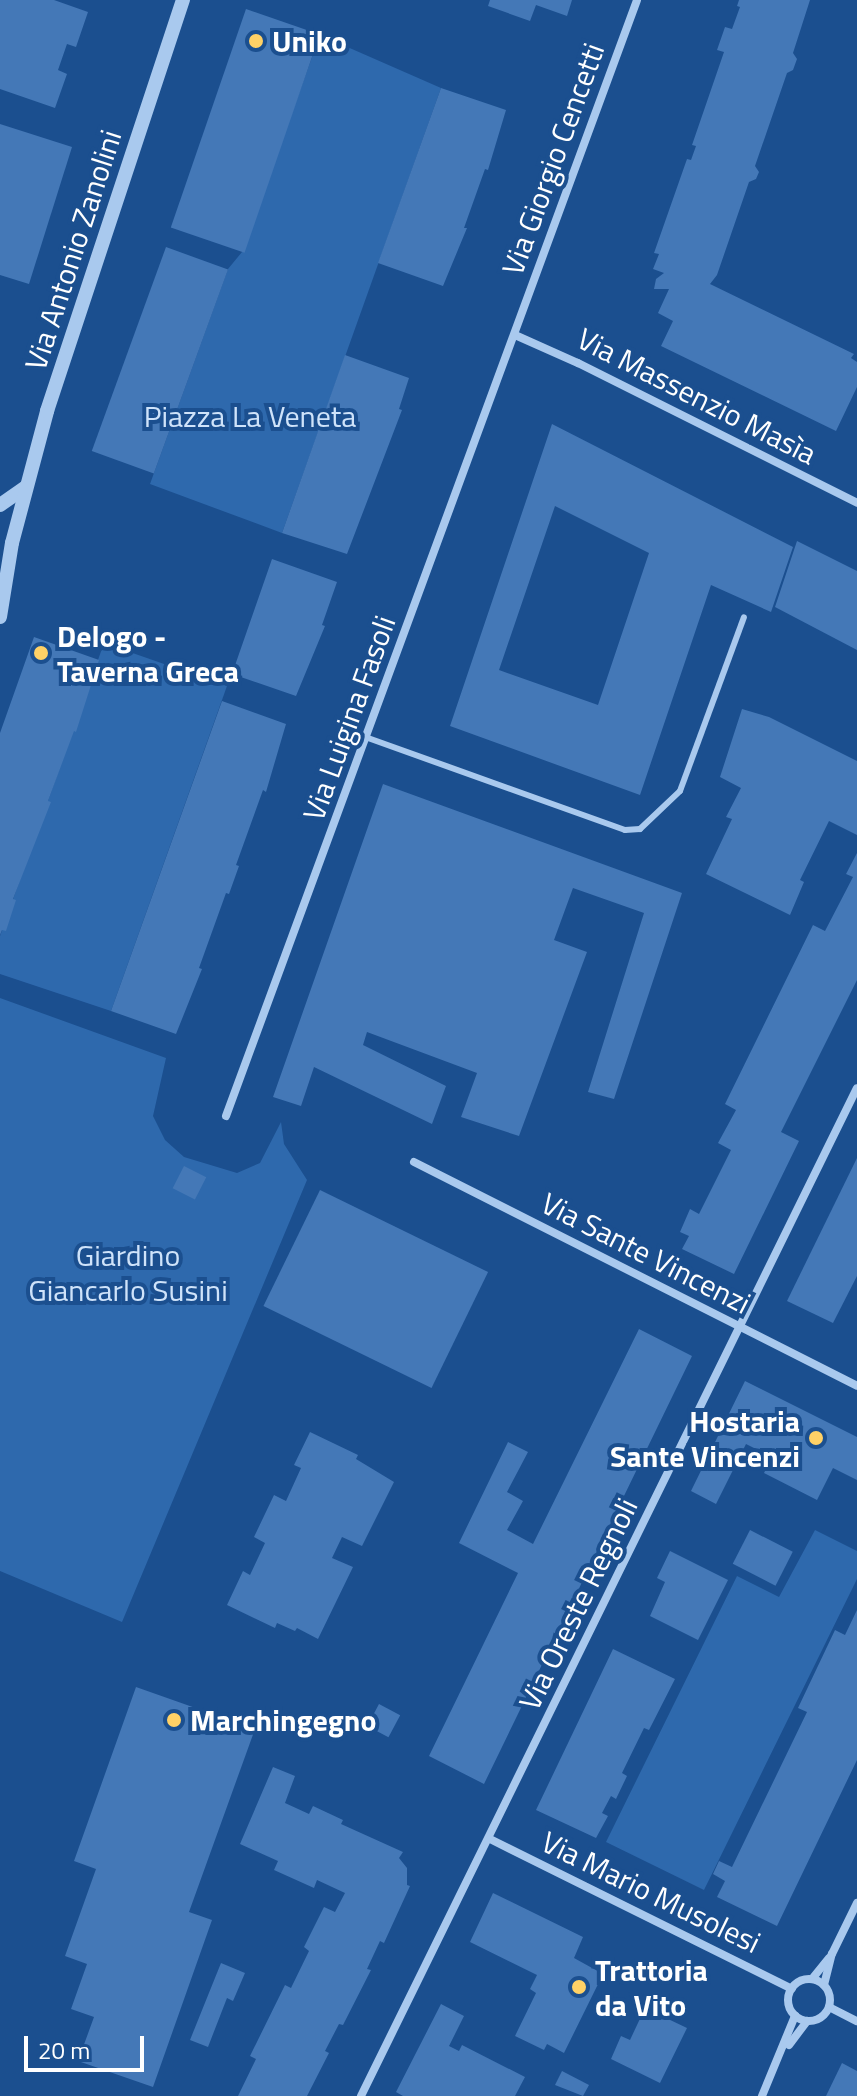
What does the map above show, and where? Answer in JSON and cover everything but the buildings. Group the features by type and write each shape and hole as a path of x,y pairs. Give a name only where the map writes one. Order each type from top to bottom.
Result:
{"street":[{"name":"Via Antonio Zanolini","path":"0,617 4,579 52,396 183,0"},
{"name":"Via Giorgio Cencetti","path":"515,335 637,0"},
{"name":"Via Massenzio Masìa","path":"515,335 578,363 857,503"},
{"name":"Via Luigina Fasoli","path":"226,1116 515,335"},
{"path":"0,505 26,487"},
{"name":"Via Oreste Regnoli","path":"361,2096 857,1088"},
{"name":"Via Sante Vincenzi","path":"414,1162 857,1386"},
{"name":"Via Mario Musolesi","path":"490,1839 792,1989"},
{"path":"824,1985 832,1954 857,1903"},
{"path":"812,1979 832,1954"},
{"path":"762,2096 783,2052 795,2016 788,2000 792,1989 801,1981 812,1979 824,1985 830,1995 829,2007 821,2017 807,2021 783,2052"},
{"path":"829,2007 857,2021"},
{"path":"795,2016 807,2021"}],"lane":[{"path":"368,738 625,830 640,829 680,791 744,617"}],"green space":[{"name":"Piazza La Veneta","path":"320,35 441,88 282,533 150,484 228,269 242,252"},
{"path":"104,643 227,686 111,1011 0,974 0,936"},
{"name":"Giardino Giancarlo Susini","path":"0,998 166,1058 153,1116 165,1140 184,1157 237,1173 260,1163 281,1122 284,1144 307,1180 122,1622 0,1571"},
{"path":"815,1530 857,1551 857,1579 704,1890 606,1842 737,1576 779,1597"}],"place":[{"name":"Uniko","path":"256,41"},
{"name":"Delogo - Taverna Greca","path":"41,653"},
{"name":"Hostaria Sante Vincenzi","path":"816,1438"},
{"name":"Marchingegno","path":"174,1720"},
{"name":"Trattoria da Vito","path":"579,1987"}]}
